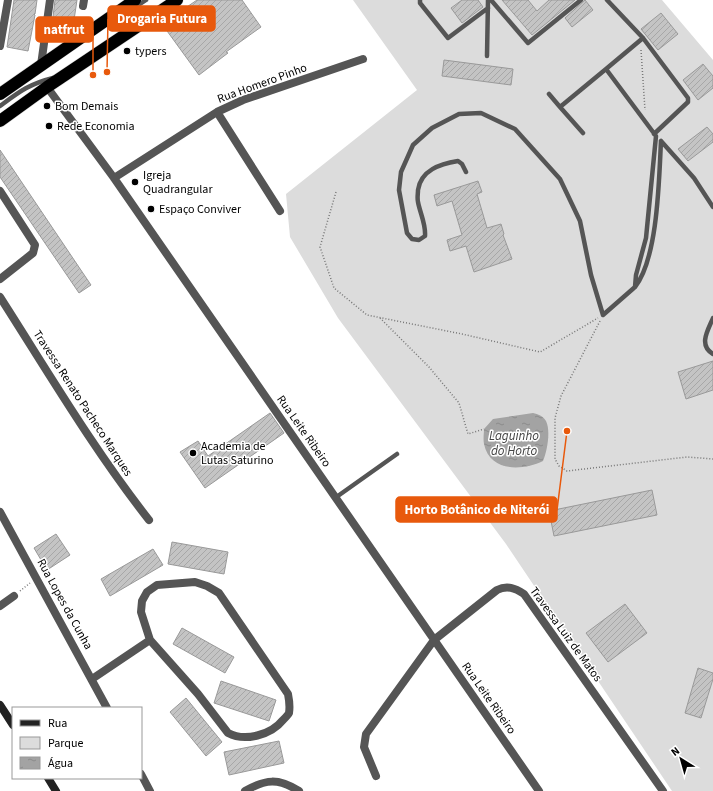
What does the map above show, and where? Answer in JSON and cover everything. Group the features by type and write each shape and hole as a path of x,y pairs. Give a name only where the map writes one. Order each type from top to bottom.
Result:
{"highway":[{"path":"0,121 47,87 177,0"},
{"path":"0,94 134,4"}],"street":[{"path":"0,46 8,0"},
{"path":"42,65 50,0"},
{"name":"Rua Homero Pinho","path":"114,178 217,112 243,100 363,59"},
{"name":"Rua Leite Ribeiro","path":"47,87 114,178 539,791"},
{"path":"217,112 280,211"},
{"path":"0,191 35,245 33,253 0,280"},
{"name":"Travessa Renato Pacheco Marques","path":"0,297 90,437 129,494 149,520"},
{"name":"Rua Lopes da Cunha","path":"0,512 106,707"},
{"path":"195,582 207,586 219,593 288,694 288,713 280,725 259,735 253,737 233,735 225,729 198,694 150,640 141,612 142,601 147,592 157,585 195,582"},
{"name":"Travessa Luiz de Matos","path":"376,776 364,746 366,734 434,640 496,590 500,588 515,588 524,594 663,791"},
{"path":"0,606 14,596"},
{"path":"92,678 150,640"},
{"path":"0,705 12,723"},
{"path":"142,776 150,791"},
{"path":"49,779 56,791"},
{"path":"245,791 256,784 270,781 288,784 299,791"}],"lane":[{"path":"134,4 146,0"},
{"path":"420,0 420,3 448,38 488,8"},
{"path":"487,56 489,0"},
{"path":"489,0 528,43 581,0"},
{"path":"607,0 642,39 689,100 655,135 646,238 636,275 635,287"},
{"path":"22,78 58,60 106,27"},
{"path":"560,108 642,39"},
{"path":"606,69 655,135 694,178 713,207"},
{"path":"0,106 22,90 37,82 66,75"},
{"path":"549,94 583,133"},
{"path":"466,172 462,164 458,161 443,163 430,170 419,182 417,200 425,230 425,236 419,240 412,239 407,233 399,190 401,172 413,145 432,128 459,114 481,113 515,129 560,179 580,221 591,275 603,315 635,287 642,277 652,243 661,141"},
{"path":"713,318 706,336 705,344 707,350 713,354"},
{"path":"335,498 397,454"}],"path":[{"path":"642,39 646,123"},
{"path":"336,192 320,247 334,288 367,315 462,334 540,352 603,315"},
{"path":"603,315 561,396 555,418 555,459 559,466 567,471 687,457 713,458"},
{"path":"380,318 429,367 459,403 468,434 484,428"},
{"path":"14,596 36,578"}],"green space":[{"path":"353,0 662,0 713,60 713,791 672,791 506,544 338,318 290,237 286,194 417,90"}],"water":[{"name":"Laguinho do Horto","path":"533,413 543,418 547,425 548,441 543,461 526,466 508,467 493,460 487,453 484,444 484,429 493,419"}],"building":[{"path":"14,0 37,0 28,51 7,47"},
{"path":"55,0 77,0 74,20 53,17"},
{"path":"197,0 242,0 261,27 226,52 228,53 199,75 162,24"},
{"path":"462,0 478,0 483,7 462,23 451,8"},
{"path":"502,0 528,0 537,11 549,0 575,0 532,35"},
{"path":"585,0 593,10 572,27 565,18"},
{"path":"661,13 678,34 658,50 641,29"},
{"path":"444,60 513,69 511,85 442,76"},
{"path":"703,64 713,76 713,88 698,100 683,80"},
{"path":"707,127 713,134 713,142 688,161 678,149"},
{"path":"0,150 91,285 79,293 0,177"},
{"path":"478,181 482,192 477,194 487,228 501,224 503,235 512,259 474,272 466,246 450,251 447,240 462,235 452,201 437,206 434,195"},
{"path":"713,361 713,390 686,399 678,372"},
{"path":"270,413 284,433 205,488 180,452 198,441 208,456"},
{"path":"652,490 657,515 554,536 549,511"},
{"path":"56,534 70,555 47,570 34,548"},
{"path":"172,542 228,552 224,574 168,564"},
{"path":"153,549 163,565 110,596 101,579"},
{"path":"625,604 647,633 608,662 586,633"},
{"path":"182,628 234,657 225,673 173,644"},
{"path":"698,668 713,673 713,679 701,718 685,713"},
{"path":"221,681 276,700 269,721 214,703"},
{"path":"186,698 222,742 206,756 170,712"},
{"path":"279,741 284,763 229,775 224,752"}],"place":[{"name":"typers","path":"127,51"},
{"name":"Drogaria Futura","path":"107,72"},
{"name":"natfrut","path":"93,75"},
{"name":"Bom Demais","path":"47,106"},
{"name":"Rede Economia","path":"49,126"},
{"name":"Igreja Quadrangular","path":"135,182"},
{"name":"Espaço Conviver","path":"151,209"},
{"name":"Horto Botânico de Niterói","path":"567,431"},
{"name":"Academia de Lutas Saturino","path":"193,453"}]}
